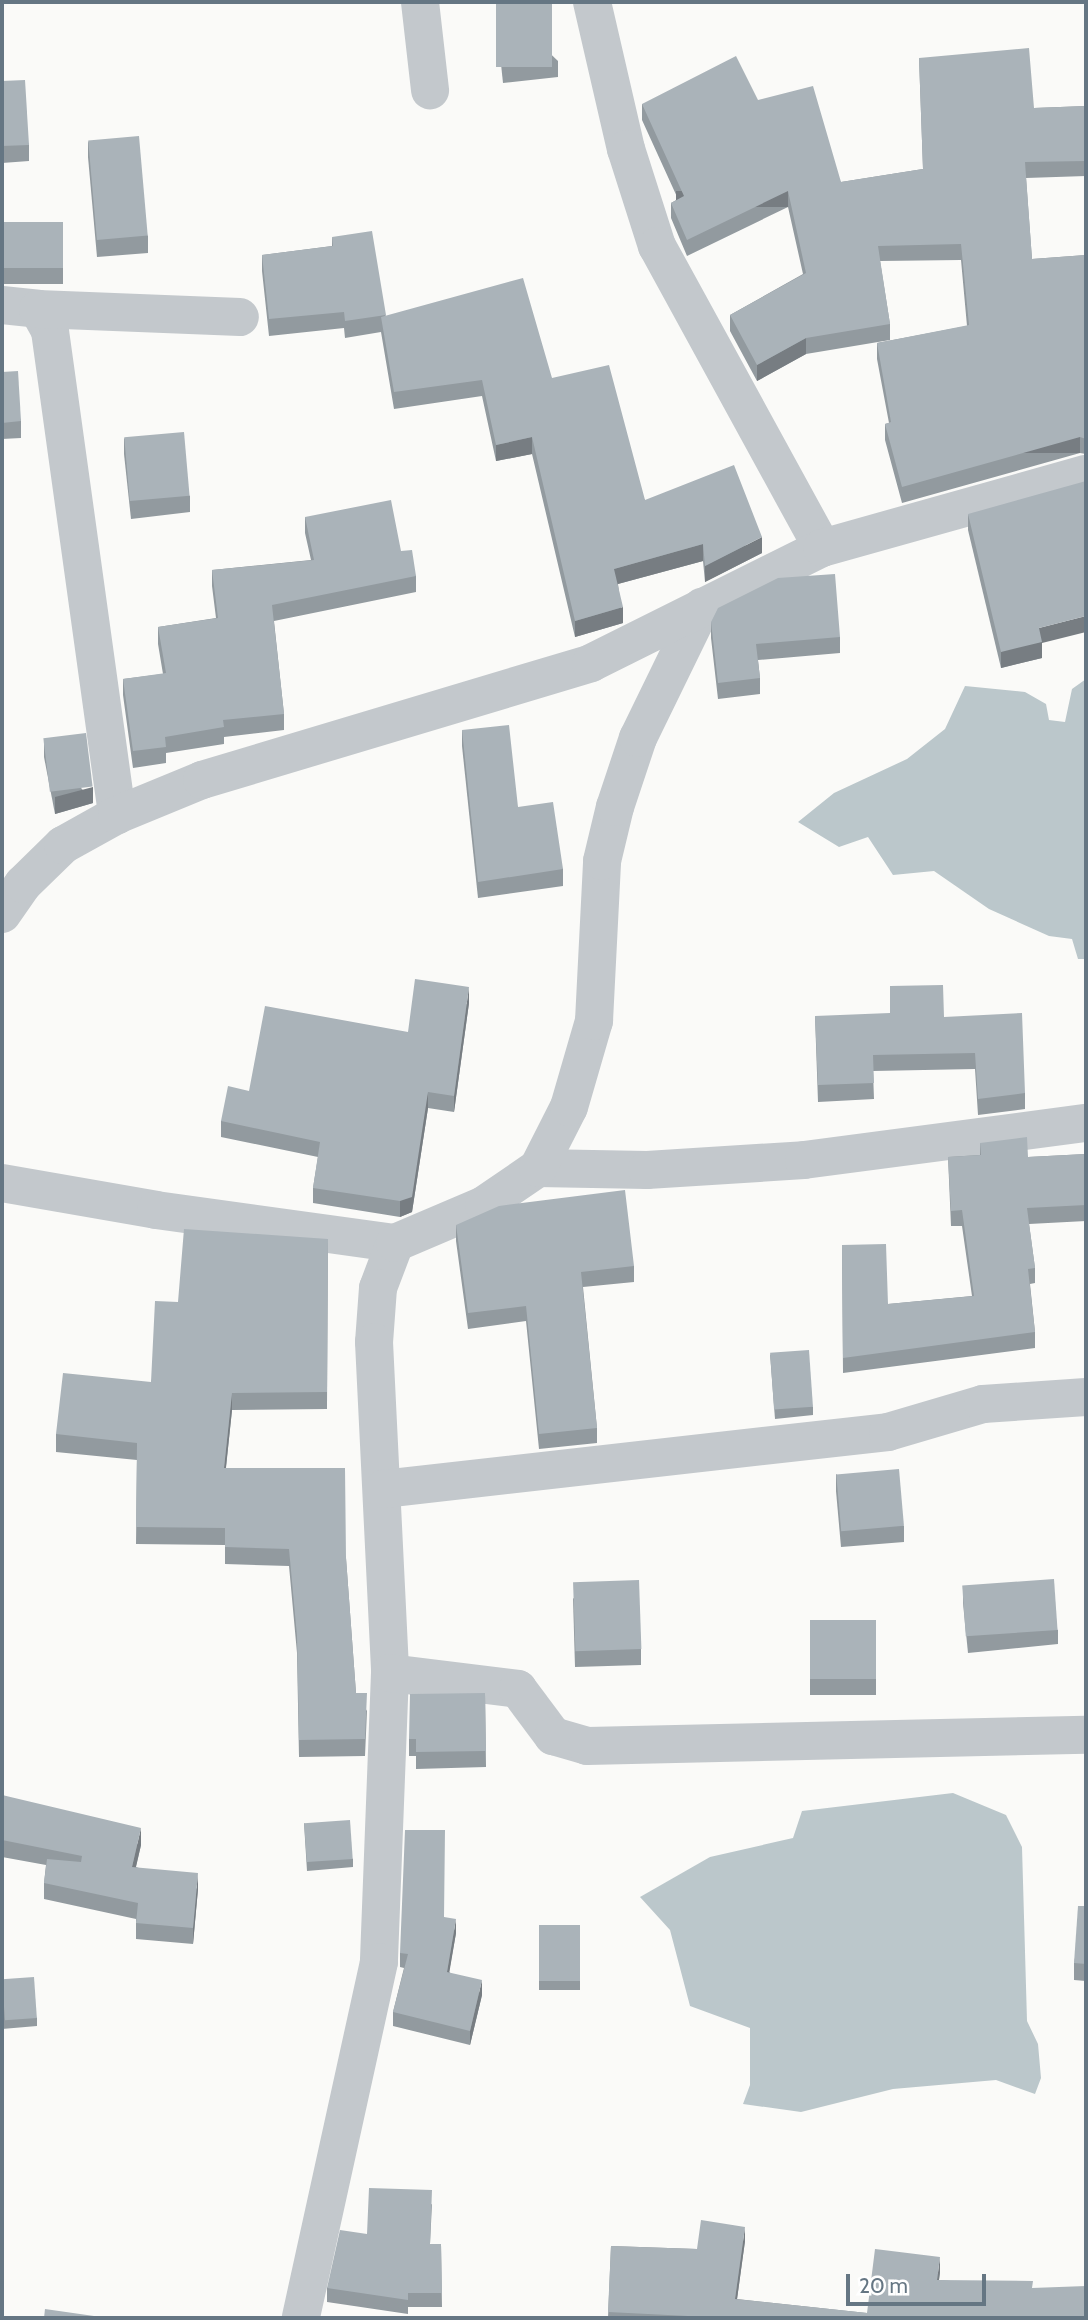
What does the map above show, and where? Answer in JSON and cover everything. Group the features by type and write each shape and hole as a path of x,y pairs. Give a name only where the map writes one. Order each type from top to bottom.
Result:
{"street":[{"path":"420,2 430,90"},
{"path":"592,2 626,149 657,246 822,548"},
{"path":"20,307 240,317"},
{"path":"20,307 50,331 117,815"},
{"path":"2,914 23,884 63,845 117,815 202,780 591,663 822,548 1086,474"},
{"path":"2,1183 156,1210 395,1243 484,1205 538,1168 569,1107 594,1021 602,861 615,807 638,738 702,607"},
{"path":"538,1168 647,1170 804,1160 1086,1123"},
{"path":"301,2318 379,1962 390,1673 374,1342 378,1288 395,1243"},
{"path":"383,1489 888,1432 983,1404 1086,1397"},
{"path":"390,1673 518,1689 553,1735 587,1746 1086,1735"}],"shaded area":[{"path":"1086,679 1086,959 1078,959 1072,939 1049,936 989,909 934,871 893,875 868,837 839,847 798,822 834,793 907,759 945,729 965,686 1025,692 1046,704 1049,720 1065,722 1072,689"},
{"path":"953,1793 1006,1815 1022,1847 1027,2021 1038,2044 1041,2078 1035,2094 996,2080 893,2089 801,2112 743,2104 750,2085 750,2028 690,2006 670,1930 640,1897 710,1857 793,1838 802,1811"}],"building":[{"path":"496,2 552,2 552,67 496,67"},
{"path":"1029,48 1034,108 1086,106 1086,161 1025,162 1032,259 1086,255 1086,439 1080,437 902,487 885,424 891,422 877,343 969,325 961,244 878,246 890,324 806,338 757,365 730,315 806,273 788,191 687,240 671,203 684,196 642,104 736,56 758,100 813,86 841,182 923,169 919,58"},
{"path":"25,80 29,145 2,146 2,81"},
{"path":"139,136 148,236 97,240 88,140"},
{"path":"2,222 63,222 63,268 2,268"},
{"path":"372,231 386,315 345,321 344,312 269,319 262,255 333,246 332,237"},
{"path":"523,278 552,378 609,365 645,500 734,465 762,537 705,566 703,544 614,569 623,607 575,621 532,437 496,445 482,380 394,392 381,317"},
{"path":"18,371 21,421 2,423 2,372"},
{"path":"184,432 190,496 130,501 124,437"},
{"path":"1086,481 1086,616 1039,628 1042,642 1001,652 968,514"},
{"path":"391,500 401,551 412,550 416,576 272,605 284,714 223,720 224,727 165,737 166,747 133,751 123,679 166,673 158,627 218,618 212,570 314,560 305,517"},
{"path":"835,574 840,637 756,644 760,678 718,683 711,622 718,608 778,578"},
{"path":"509,725 518,807 553,802 563,869 478,882 462,730"},
{"path":"86,733 93,787 50,792 43,738"},
{"path":"415,979 469,987 454,1096 428,1092 412,1197 400,1201 313,1188 320,1142 221,1121 228,1086 249,1091 265,1006 408,1032"},
{"path":"943,985 944,1017 1022,1013 1025,1093 978,1099 975,1053 873,1055 874,1083 818,1085 815,1016 890,1013 890,986"},
{"path":"1027,1137 1028,1157 1086,1154 1086,1205 1027,1208 1035,1268 1028,1269 1035,1332 843,1358 842,1245 886,1244 888,1304 974,1296 962,1210 951,1211 948,1157 981,1155 980,1143"},
{"path":"625,1190 634,1266 581,1272 597,1428 539,1434 526,1306 468,1313 456,1225 499,1206"},
{"path":"184,1229 328,1239 327,1392 232,1393 224,1468 345,1468 346,1558 356,1693 367,1693 365,1739 299,1740 297,1636 289,1549 225,1547 225,1528 136,1527 137,1443 56,1434 63,1373 151,1382 155,1301 178,1302"},
{"path":"809,1350 813,1407 774,1410 770,1353"},
{"path":"899,1469 904,1526 841,1531 836,1474"},
{"path":"1054,1579 1058,1630 966,1636 962,1585"},
{"path":"639,1580 641,1649 575,1651 573,1582"},
{"path":"810,1620 876,1620 876,1679 810,1679"},
{"path":"485,1693 486,1751 416,1752 416,1739 409,1739 410,1694"},
{"path":"2,1795 141,1828 132,1867 198,1873 193,1928 136,1923 138,1903 44,1883 47,1859 81,1862 82,1856 2,1840"},
{"path":"350,1820 353,1859 307,1862 304,1823"},
{"path":"405,1830 445,1830 444,1917 456,1919 447,1972 482,1980 470,2031 393,2012 408,1954 400,1953"},
{"path":"1078,1906 1086,1906 1086,1964 1074,1963"},
{"path":"539,1925 580,1925 580,1981 539,1981"},
{"path":"34,1977 37,2018 5,2020 2,1979"},
{"path":"369,2188 432,2190 430,2244 441,2244 442,2293 408,2293 408,2300 327,2288 340,2230 367,2234"},
{"path":"701,2220 745,2227 735,2299 867,2313 875,2249 940,2257 937,2280 1033,2281 1032,2288 1086,2286 1086,2318 687,2318 688,2316 608,2312 611,2246 697,2249"},
{"path":"45,2309 108,2318 44,2318"}]}
